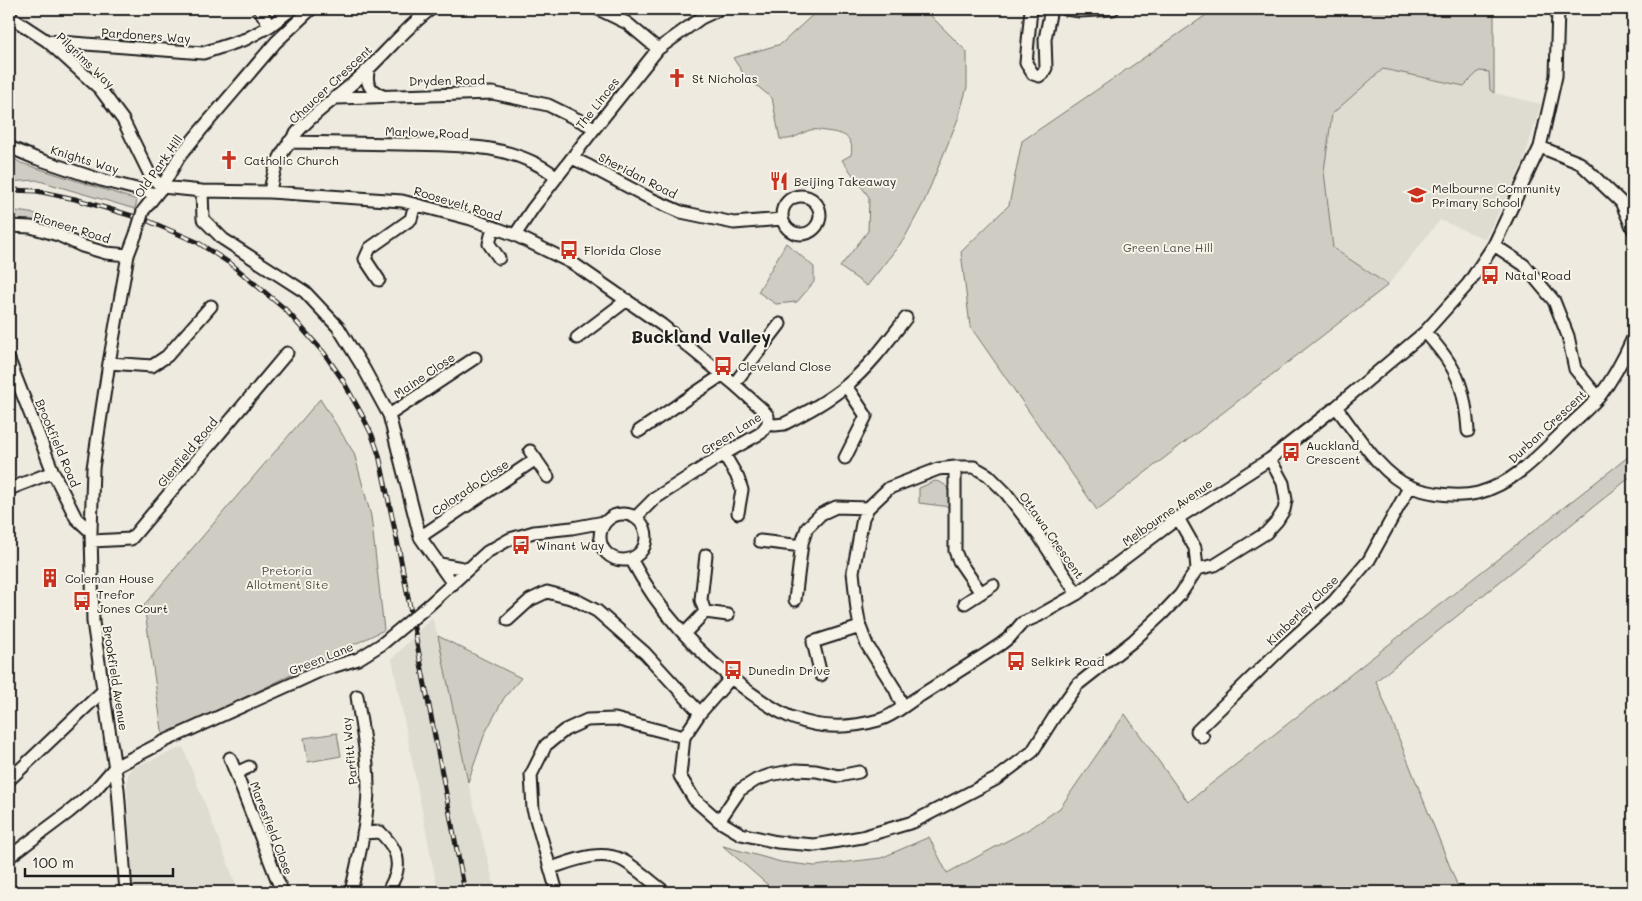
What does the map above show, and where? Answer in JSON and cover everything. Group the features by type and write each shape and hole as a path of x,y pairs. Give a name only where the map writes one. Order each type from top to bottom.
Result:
{"street":[{"path":"259,9 270,26"},
{"name":"Pardoners Way","path":"46,41 203,53 246,39 270,26 292,9"},
{"name":"Old Park Hill","path":"93,468 128,256 143,211 159,191 179,157 201,130 276,42 311,9"},
{"name":"Chaucer Crescent","path":"270,192 273,172 289,142 369,68 416,20 431,9"},
{"path":"598,9 627,23 658,49"},
{"name":"The Linces","path":"515,235 594,128 658,49 700,13 720,9"},
{"path":"1031,9 1026,63 1033,74 1039,76 1043,74 1046,68 1045,39 1051,9"},
{"path":"1065,9 1080,11 1113,9"},
{"name":"Melbourne Avenue","path":"631,559 647,586 684,634 705,657 730,679 763,702 794,718 823,726 848,726 881,720 1001,644 1022,623 1077,594 1178,518 1270,459 1336,408 1425,332 1468,284 1494,245 1540,147 1556,76 1558,9"},
{"name":"Pilgrims Way","path":"9,16 46,41 100,89 122,120 159,191"},
{"path":"369,68 367,77 370,88 382,96"},
{"name":"Dryden Road","path":"337,98 492,93 548,105 594,128"},
{"name":"Marlowe Road","path":"289,142 453,145 488,148 520,156 545,168 557,177"},
{"name":"Knights Way","path":"9,147 35,158 101,180 159,191"},
{"path":"1540,147 1580,163 1621,202 1633,229"},
{"name":"Sheridan Road","path":"572,158 651,199 681,212 734,224 782,219"},
{"name":"Roosevelt Road","path":"159,191 270,192 402,201 471,219 515,235 574,264 662,324 763,410 768,416 768,424"},
{"path":"202,191 203,219 223,239 305,292 338,326 389,416 420,537 453,584"},
{"path":"378,280 365,259 370,248 411,219 414,204"},
{"name":"Pioneer Road","path":"9,226 31,227 58,235 82,246 106,253 128,256"},
{"path":"494,227 490,244 499,258"},
{"path":"1494,245 1524,265 1554,301 1568,336 1575,369 1598,397"},
{"path":"578,338 627,300"},
{"path":"109,363 152,366 160,362 211,306"},
{"name":"Green Lane","path":"636,517 654,498 761,433 768,424 778,425 787,422 846,386 906,318"},
{"path":"734,384 780,324"},
{"path":"1425,332 1444,352 1464,393 1468,431"},
{"name":"Durban Crescent","path":"1336,408 1386,472 1410,486 1435,493 1478,493 1510,480 1535,459 1598,397 1623,359 1633,338"},
{"name":"Glenfield Road","path":"91,536 131,538 288,353"},
{"name":"Maine Close","path":"389,416 475,358"},
{"name":"Brookfield Road","path":"9,360 53,472 76,518 91,536"},
{"path":"639,431 722,375"},
{"path":"845,458 866,416 846,386"},
{"path":"724,454 738,478 742,490 738,513"},
{"name":"Colorado Close","path":"420,537 533,455 548,477"},
{"path":"1197,570 1215,565 1266,533 1277,521 1284,510 1286,500 1282,484 1270,459"},
{"path":"903,706 895,689 867,645 860,627 853,572 862,518 868,508 889,488 938,470 954,467 955,550 981,593"},
{"name":"Ottawa Crescent","path":"954,467 974,467 988,475 1006,493 1039,536 1077,594"},
{"name":"Brookfield Avenue","path":"93,468 91,536 93,622 116,767 126,892"},
{"path":"9,489 53,472"},
{"name":"Kimberley Close","path":"1203,737 1197,732 1283,646 1334,601 1370,560 1410,486"},
{"path":"795,600 802,546 807,528 821,514 836,507 868,508"},
{"path":"625,513 636,517 645,528 646,536 642,550 631,559 616,560 610,557 601,546 599,538 604,522 617,514 625,513"},
{"path":"730,679 700,713 684,737 680,776 694,799 719,820 741,834 777,842 815,845 862,836 913,822 996,779 1032,752 1077,685 1133,641 1180,595 1197,570 1195,548 1178,518"},
{"name":"Green Lane","path":"9,857 42,834 94,791 116,767 165,741 314,674 358,659 382,644 453,584 487,552 510,539 534,532 604,522"},
{"name":"Green Lane","path":"572,528 599,538"},
{"path":"760,541 802,546"},
{"path":"705,612 701,600 706,556"},
{"path":"440,564 468,569"},
{"path":"965,603 993,585"},
{"path":"508,620 530,600 547,592 574,599 597,610 645,653 700,713"},
{"path":"705,612 728,615"},
{"path":"684,634 705,612"},
{"path":"820,675 813,642 860,627"},
{"path":"9,780 104,690"},
{"name":"Parfitt Way","path":"351,892 367,805 368,773 357,696"},
{"path":"557,892 534,808 530,775 546,744 565,730 587,720 615,719 684,737"},
{"name":"Maresfield Close","path":"230,758 282,892"},
{"name":"Maresfield Close","path":"236,773 249,767"},
{"path":"719,820 740,790 756,780 770,775 796,770 816,771 839,776 859,772"},
{"path":"363,833 380,832 391,843 397,857 396,873 388,892"},
{"path":"551,868 577,859 601,855 622,860 665,892"}],"shaded area":[{"name":"Melbourne Community Primary School","path":"1383,69 1463,86 1479,71 1489,72 1490,90 1494,93 1541,104 1523,163 1485,239 1440,220 1388,285 1333,248 1324,171 1332,114"},
{"path":"432,617 438,636 468,782 493,881 494,892 438,892 392,659"},
{"path":"183,747 239,892 133,892 128,774 132,768"}],"green space":[{"path":"819,9 924,9 967,52 967,87 958,119 924,202 904,239 867,286 840,267 868,231 869,197 842,160 851,155 852,148 849,139 841,134 810,130 792,138 780,139 772,98 745,76 733,58 781,44"},
{"name":"Green Lane Hill","path":"1215,9 1494,9 1494,93 1490,90 1489,72 1479,71 1464,86 1383,69 1332,114 1324,171 1333,248 1388,285 1097,510 970,326 961,252 1009,205 1022,141"},
{"path":"9,156 21,163 137,200 135,209 36,180 9,182"},
{"path":"9,210 43,215 41,226 9,222"},
{"path":"786,243 814,267 814,282 797,302 776,304 758,292"},
{"name":"Pretoria Allotment Site","path":"320,399 354,453 371,516 384,630 163,737 144,605"},
{"path":"1633,453 1633,475 1376,681 1460,892 776,892 723,846 781,862 815,866 881,858 929,837 947,873 1031,828 1060,808 1125,714 1188,802"},
{"path":"935,481 947,487 951,507 919,503 919,488"},
{"path":"438,636 521,678 504,698 485,733 468,782"},
{"path":"337,733 341,756 308,762 304,738"}],"railway":[{"path":"9,190 37,191 75,199 146,220 197,242 231,264 286,310 324,353 342,379 372,435 379,455 465,892"}],"place":[{"name":"St Nicholas","path":"677,78"},
{"name":"Catholic Church","path":"229,160"},
{"name":"Beijing Takeaway","path":"779,181"},
{"name":"Melbourne Community Primary School","path":"1417,195"},
{"name":"Florida Close","path":"569,250"},
{"name":"Natal Road","path":"1490,275"},
{"name":"Cleveland Close","path":"723,366"},
{"name":"Auckland Crescent","path":"1291,452"},
{"name":"Winant Way","path":"521,545"},
{"name":"Coleman House","path":"50,578"},
{"name":"Trefor Jones Court","path":"82,601"},
{"name":"Selkirk Road","path":"1016,661"},
{"name":"Dunedin Drive","path":"733,670"}],"district":[{"name":"Buckland Valley","path":"701,336"}]}
